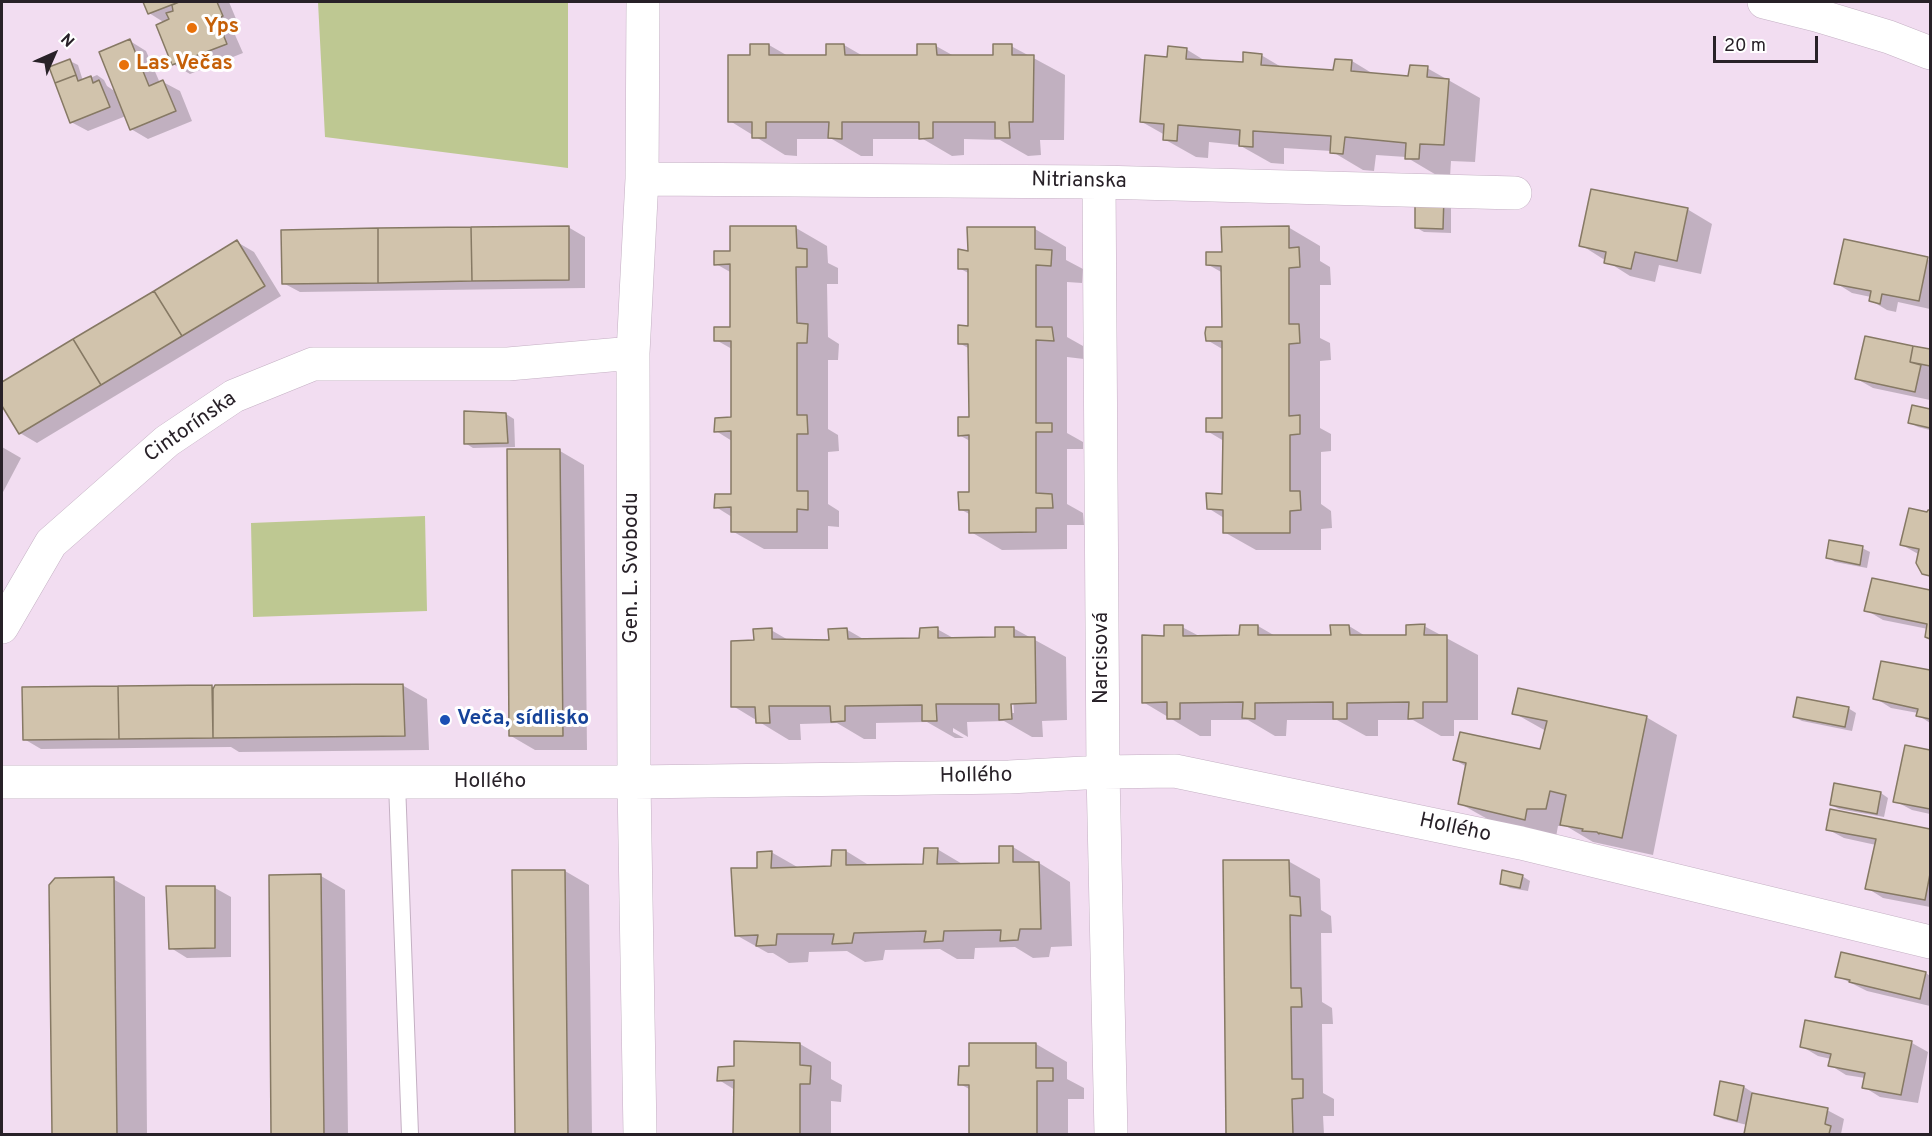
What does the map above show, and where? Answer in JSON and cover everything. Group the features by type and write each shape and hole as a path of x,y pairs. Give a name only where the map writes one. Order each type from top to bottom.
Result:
{"street":[{"name":"Gen. L. Svobodu","path":"640,1134 634,782 633,353 642,179 643,2"},
{"path":"1764,2 1889,37 1930,53"},
{"name":"Nitrianska","path":"642,179 1100,182 1515,193"},
{"name":"Narcisová","path":"1100,182 1103,772 1111,1134"},
{"name":"Cintorínska","path":"2,627 51,543 166,441 234,396 313,364 508,364 633,353"},
{"name":"Hollého","path":"2,782 634,782 1009,777 1175,771 1521,843 1930,942"}],"lane":[{"path":"397,783 410,1134"}],"green space":[{"path":"318,2 568,2 568,168 325,137"},
{"path":"425,516 427,611 253,617 251,523"}],"building":[{"path":"143,2 179,2 148,14"},
{"path":"179,2 217,2 223,16 217,19 227,44 172,65 156,25 169,19 166,13 173,11 172,5"},
{"path":"130,39 149,86 163,80 176,111 130,130 99,52"},
{"path":"750,44 769,44 769,55 826,55 826,44 844,44 845,55 917,55 917,44 936,44 937,55 993,55 993,44 1012,44 1012,55 1034,55 1033,122 1009,122 1010,138 995,138 995,122 933,122 933,138 919,139 919,122 842,122 842,139 828,138 829,122 766,122 766,138 752,138 752,122 728,122 728,55 750,55"},
{"path":"1168,46 1187,48 1186,59 1243,62 1243,52 1262,54 1261,65 1333,70 1335,59 1352,60 1351,71 1408,76 1410,65 1428,66 1427,77 1449,79 1444,145 1420,144 1419,159 1405,159 1406,143 1345,137 1343,154 1330,153 1331,136 1253,131 1253,147 1239,146 1240,130 1178,125 1177,141 1163,140 1164,124 1140,122 1145,55 1167,57"},
{"path":"70,59 76,75 55,83 49,67"},
{"path":"76,75 78,81 91,76 93,83 99,80 110,107 70,123 55,83"},
{"path":"1591,189 1688,208 1677,261 1635,252 1631,269 1604,263 1606,252 1579,246"},
{"path":"1415,195 1444,196 1443,229 1415,228"},
{"path":"569,226 569,280 472,281 471,227"},
{"path":"730,226 796,226 797,248 807,249 807,267 796,267 797,323 808,324 807,343 797,343 797,415 807,415 808,434 797,434 797,491 808,491 808,510 797,509 797,532 731,532 731,507 714,508 715,494 731,494 731,431 714,432 715,418 731,417 731,341 714,341 714,327 730,327 730,264 714,265 714,251 730,251"},
{"path":"1289,226 1289,248 1299,247 1300,267 1289,268 1289,324 1299,324 1300,343 1289,344 1289,416 1300,415 1300,434 1290,435 1290,491 1300,491 1301,510 1290,511 1290,533 1223,533 1223,510 1207,509 1206,493 1222,494 1223,432 1206,432 1206,418 1222,418 1222,341 1206,341 1205,333 1206,327 1222,327 1221,266 1206,265 1206,252 1222,252 1221,227"},
{"path":"471,227 472,281 378,283 378,228"},
{"path":"967,227 1035,227 1035,249 1052,250 1051,266 1036,265 1036,327 1052,327 1054,341 1036,340 1036,423 1052,423 1052,432 1036,432 1036,493 1052,494 1053,508 1036,508 1036,532 969,533 969,510 959,510 958,492 969,492 969,435 958,436 958,417 969,417 968,344 958,344 958,325 968,326 968,269 958,269 958,249 968,251"},
{"path":"378,228 378,283 282,284 281,230"},
{"path":"1844,239 1928,257 1919,301 1882,294 1880,304 1869,301 1871,291 1834,284"},
{"path":"237,240 265,286 182,336 154,291"},
{"path":"154,291 182,336 101,385 73,339"},
{"path":"1865,336 1913,346 1910,362 1921,365 1915,392 1855,379"},
{"path":"73,339 101,385 19,434 2,406 2,382"},
{"path":"1913,346 1930,349 1930,366 1910,362"},
{"path":"1912,405 1930,409 1930,428 1908,423"},
{"path":"464,411 506,413 508,443 464,444"},
{"path":"507,449 560,449 563,736 509,736"},
{"path":"1909,508 1927,512 1930,510 1930,576 1922,574 1916,563 1919,549 1900,545"},
{"path":"1829,540 1863,546 1860,565 1826,558"},
{"path":"1872,578 1930,590 1930,639 1925,637 1927,624 1864,611"},
{"path":"1425,624 1424,635 1447,635 1447,702 1423,702 1423,718 1408,719 1409,702 1347,703 1347,719 1333,719 1333,702 1255,703 1255,719 1242,718 1243,702 1180,703 1180,719 1167,719 1167,702 1142,703 1142,635 1164,636 1164,625 1183,625 1183,636 1239,635 1240,625 1258,625 1258,635 1331,635 1330,625 1349,625 1350,635 1406,635 1406,625"},
{"path":"938,627 938,638 995,637 995,627 1014,627 1014,637 1035,637 1036,703 1011,704 1012,719 999,720 999,704 936,704 937,721 922,721 922,705 845,706 845,721 831,722 830,706 769,706 770,723 756,723 755,707 731,707 731,641 754,640 753,629 772,628 772,639 829,640 828,629 847,628 848,639 919,638 920,628"},
{"path":"1881,661 1930,670 1930,719 1916,716 1918,709 1873,699"},
{"path":"403,684 405,736 213,738 213,689 215,685"},
{"path":"212,685 213,738 119,739 118,686"},
{"path":"118,686 119,739 23,740 22,687"},
{"path":"1518,688 1647,716 1622,838 1560,825 1566,795 1550,791 1546,809 1527,809 1525,820 1458,804 1466,763 1453,760 1460,732 1540,749 1547,721 1512,714"},
{"path":"1797,697 1849,707 1845,727 1793,717"},
{"path":"1905,745 1930,750 1930,809 1893,802"},
{"path":"1834,783 1881,792 1877,814 1830,805"},
{"path":"1830,809 1930,829 1930,874 1925,900 1865,889 1876,839 1826,830"},
{"path":"999,846 1013,846 1013,862 1039,862 1041,929 1020,929 1018,940 1000,941 1001,930 944,931 943,941 924,942 926,931 854,933 852,943 832,944 834,934 777,934 776,945 756,946 758,935 735,936 731,868 757,868 757,852 772,851 771,868 831,866 832,850 846,850 846,865 923,864 924,848 938,848 937,864 999,863"},
{"path":"1223,860 1289,860 1290,896 1300,897 1301,916 1290,915 1291,988 1301,988 1302,1007 1291,1007 1292,1079 1303,1079 1303,1098 1292,1099 1293,1134 1226,1134"},
{"path":"512,870 565,870 568,1134 515,1134"},
{"path":"1502,870 1523,875 1520,888 1500,884"},
{"path":"321,874 324,1134 271,1134 269,875"},
{"path":"114,877 117,1134 52,1134 49,885 55,878"},
{"path":"166,886 215,886 215,948 169,949"},
{"path":"1841,952 1926,972 1920,999 1835,977"},
{"path":"1805,1020 1912,1041 1901,1095 1862,1088 1865,1073 1828,1066 1831,1054 1800,1047"},
{"path":"734,1041 800,1043 800,1065 811,1066 810,1084 800,1084 800,1134 733,1134 734,1080 717,1081 718,1067 734,1066"},
{"path":"969,1043 1036,1043 1036,1068 1053,1068 1053,1081 1037,1081 1037,1134 969,1134 969,1085 958,1085 959,1066 969,1066"},
{"path":"1720,1081 1744,1086 1737,1121 1714,1115"},
{"path":"1752,1093 1828,1108 1825,1124 1831,1126 1829,1134 1744,1134"}],"place":[{"name":"Yps","path":"192,28"},
{"name":"Las Večas","path":"124,65"},
{"name":"Veča, sídlisko","path":"445,720"}]}
